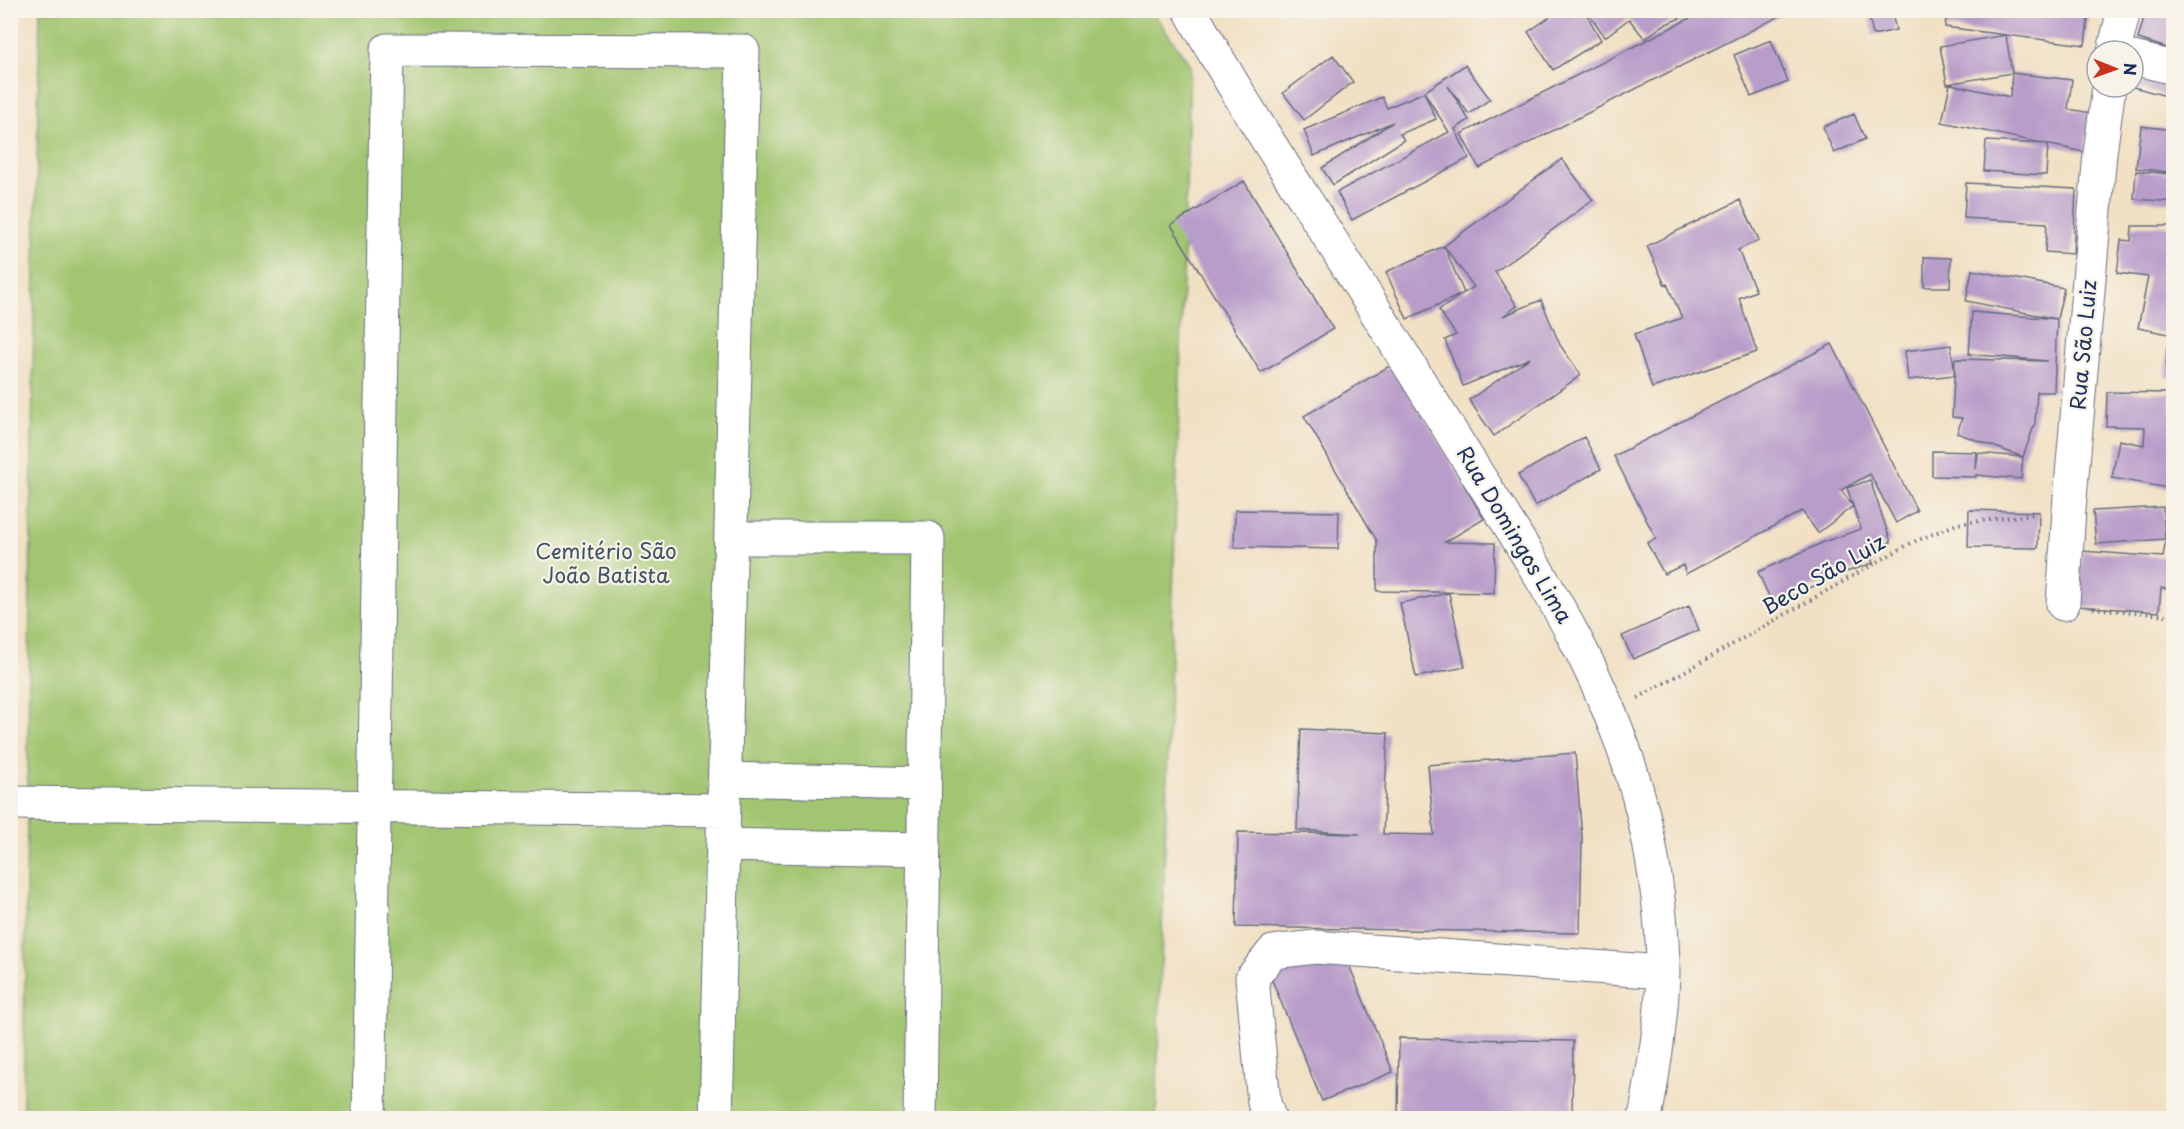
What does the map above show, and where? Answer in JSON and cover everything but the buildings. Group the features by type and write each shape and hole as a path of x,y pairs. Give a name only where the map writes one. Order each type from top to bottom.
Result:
{"street":[{"name":"Rua Domingos Lima","path":"1190,10 1264,136 1532,561 1576,636 1609,710 1635,785 1649,841 1661,924 1663,972 1660,1021 1645,1119"},
{"path":"2117,39 2124,10"},
{"path":"369,1119 387,50 743,51 716,1119"},
{"path":"2145,61 2174,68"},
{"name":"Rua São Luiz","path":"2063,604 2100,153 2107,99"},
{"path":"731,538 928,538 920,1119"},
{"path":"10,803 375,807 724,795 924,784"},
{"path":"723,845 924,849"},
{"path":"1269,1119 1264,1102 1252,978 1273,952 1315,947 1663,972"}],"path":[{"name":"Beco São Luiz","path":"1609,710 1637,699 1911,543 1957,524 2069,509"},
{"path":"2063,604 2174,616"}],"green space":[{"name":"Cemitério São João Batista","path":"40,11 1152,11 1190,65 1156,1118 23,1118"}]}
